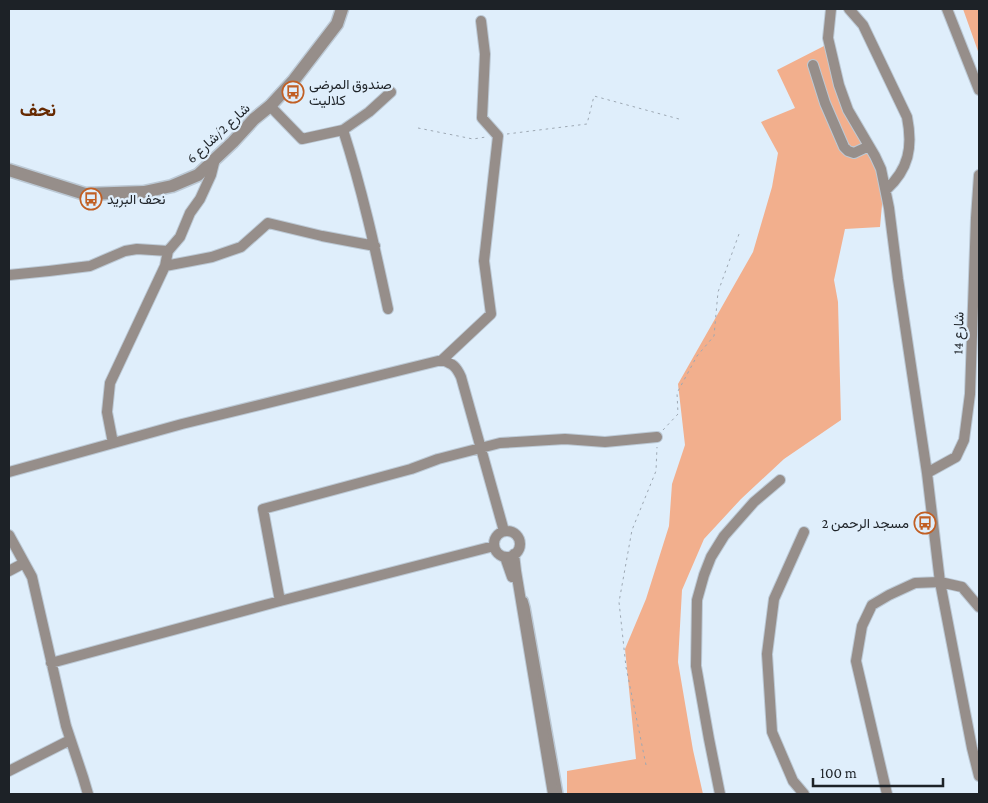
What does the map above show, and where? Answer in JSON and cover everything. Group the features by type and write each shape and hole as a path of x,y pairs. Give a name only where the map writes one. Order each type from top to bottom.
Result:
{"street":[{"name":"شارع 2/شارع 6","path":"9,170 85,194 144,192 172,186 198,175 270,106 294,80 337,24 342,9"},
{"path":"831,9 828,38 839,85 848,110 881,169 890,208 940,582 979,776"},
{"path":"849,9 863,25 907,117 910,145 907,158 896,181 886,190"},
{"path":"947,9 979,90"},
{"path":"9,472 182,424 442,360 491,314 484,261 498,136 482,118 485,54 481,21"},
{"path":"812,65 825,103 844,147 854,153 869,146"},
{"path":"270,106 302,139 343,130 369,112 391,92"},
{"path":"343,130 356,171 375,246 388,309"},
{"path":"113,444 107,412 110,383 165,266 168,251 180,237 190,213 200,199 211,175 215,159"},
{"name":"شارع 14","path":"927,474 956,457 964,440 970,394 979,175"},
{"path":"165,266 212,257 242,247 268,223 375,246"},
{"path":"9,274 49,272 90,266 125,251 137,249 168,251"},
{"path":"442,360 452,364 461,377 504,531"},
{"path":"280,600 263,509 500,443 565,438 606,442 657,437"},
{"path":"720,794 696,666 695,629 697,600 711,557 724,536 754,502 780,480"},
{"path":"504,531 516,533 520,540 518,551 510,556 498,553 494,546 495,538 504,531"},
{"path":"804,532 774,599 767,654 772,732 792,781 804,794"},
{"path":"9,535 32,577 66,726 88,794"},
{"path":"51,663 280,600 494,546"},
{"path":"510,556 516,571 554,794"},
{"path":"510,556 549,794"},
{"path":"9,571 24,563"},
{"path":"887,794 856,661 862,626 872,605 915,582 940,582 962,587 979,607"},
{"path":"9,771 70,740"}],"lane":[{"path":"516,571 527,607 560,794"}],"path":[{"path":"418,128 473,139 587,124 594,96 679,119"},
{"path":"646,765 626,667 619,602 632,530 656,470 657,437 678,414 677,393 697,356 714,336 718,292 739,234"}],"shaded area":[{"path":"963,9 979,9 979,54"},
{"path":"824,46 852,109 885,171 880,227 845,229 834,280 838,302 841,420 784,459 741,499 704,539 682,590 678,662 693,750 703,794 567,794 567,771 636,759 625,649 646,599 669,526 672,484 685,445 678,384 753,252 772,187 778,153 761,122 795,108 777,70"}],"place":[{"name":"صندوق المرضى كلاليت","path":"293,92"},
{"name":"نحف البريد","path":"91,199"},
{"name":"مسجد الرحمن 2","path":"925,523"}],"district":[{"name":"نحف","path":"38,109"}]}
